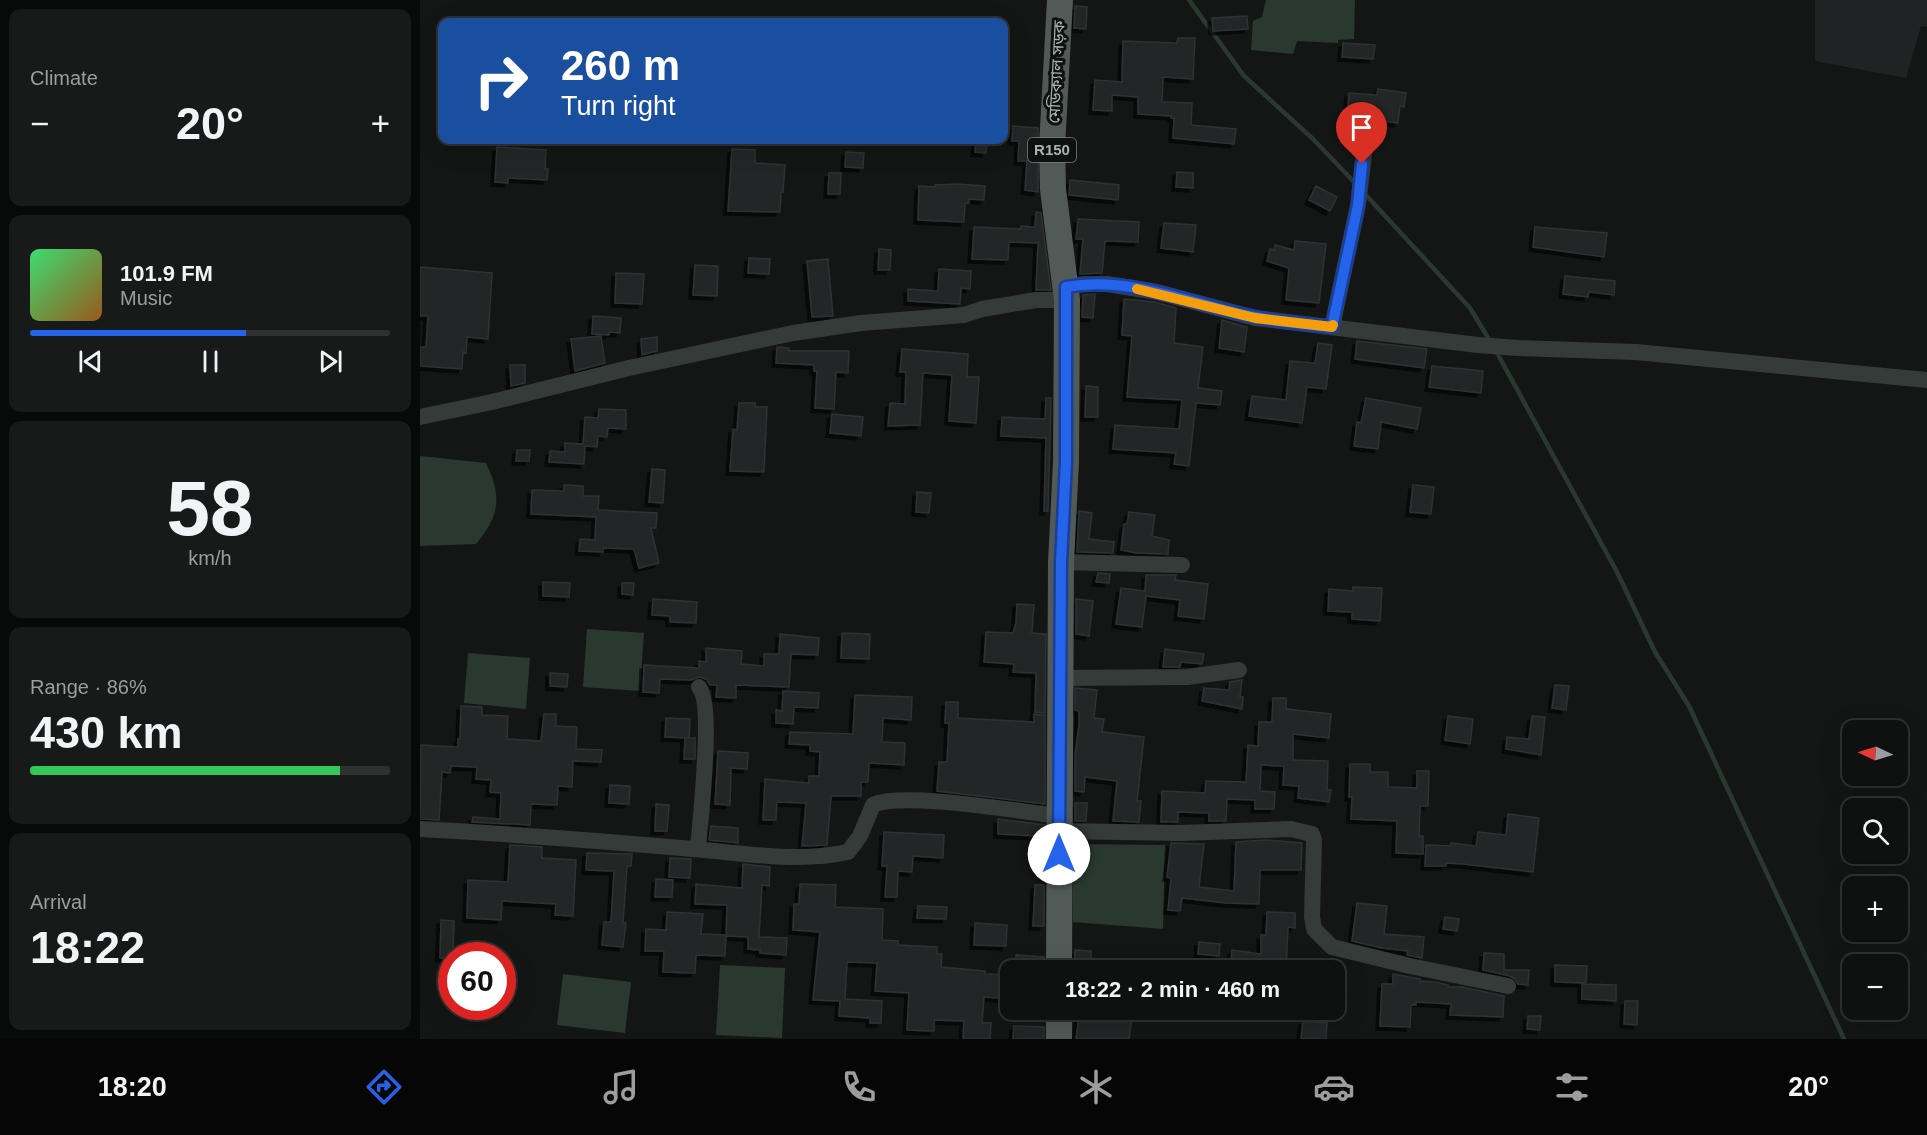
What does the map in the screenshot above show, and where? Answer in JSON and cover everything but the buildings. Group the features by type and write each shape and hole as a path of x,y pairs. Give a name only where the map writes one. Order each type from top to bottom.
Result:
{"main road":[{"name":"মেডিক্যাল সড়ক","path":"1059,960 1061,562 1066,462 1066,294 1053,189 1052,147 1060,0"},
{"path":"1059,1020 1059,1039"}],"street":[{"path":"1332,327 1358,205 1367,129"},
{"path":"420,417 556,387 629,368 793,333 861,323 964,315 982,309 1066,294 1084,284 1107,284 1157,292 1255,318 1478,345 1636,352 1927,380"},
{"path":"1061,562 1182,565"},
{"path":"1060,678 1187,677 1239,670"},
{"path":"698,849 705,768 706,720 705,701 699,687"},
{"path":"420,829 767,855 822,856 848,852 860,836 873,806 891,800 948,803 1060,824 1181,833 1291,829 1307,832 1314,840 1312,917 1314,929 1332,947 1508,986"}],"shaded area":[{"path":"1266,0 1355,0 1354,39 1338,40 1338,43 1297,41 1293,54 1251,50 1253,21 1262,17"},
{"path":"1815,0 1927,0 1927,27 1921,26 1906,78 1815,61"},
{"path":"420,456 486,463 495,486 496,505 490,524 476,544 420,546"},
{"path":"587,629 644,633 640,691 583,687"},
{"path":"468,653 530,658 526,709 464,703"},
{"path":"1073,844 1165,845 1163,929 1073,922"},
{"path":"720,965 785,968 782,1038 716,1035"},
{"path":"563,974 631,982 625,1033 557,1025"}],"waterway":[{"path":"1189,0 1244,76 1313,139 1356,184"},
{"path":"1364,193 1470,308 1490,341"},
{"path":"1496,351 1617,572 1655,652 1689,706 1844,1039"}],"slow traffic":[{"path":"1137,289 1157,292 1255,318 1332,327 1333,325"}],"route":[{"path":"1059,854 1061,562 1066,462 1066,287 1107,284 1157,292 1255,318 1332,327 1358,205 1362,164"}]}
